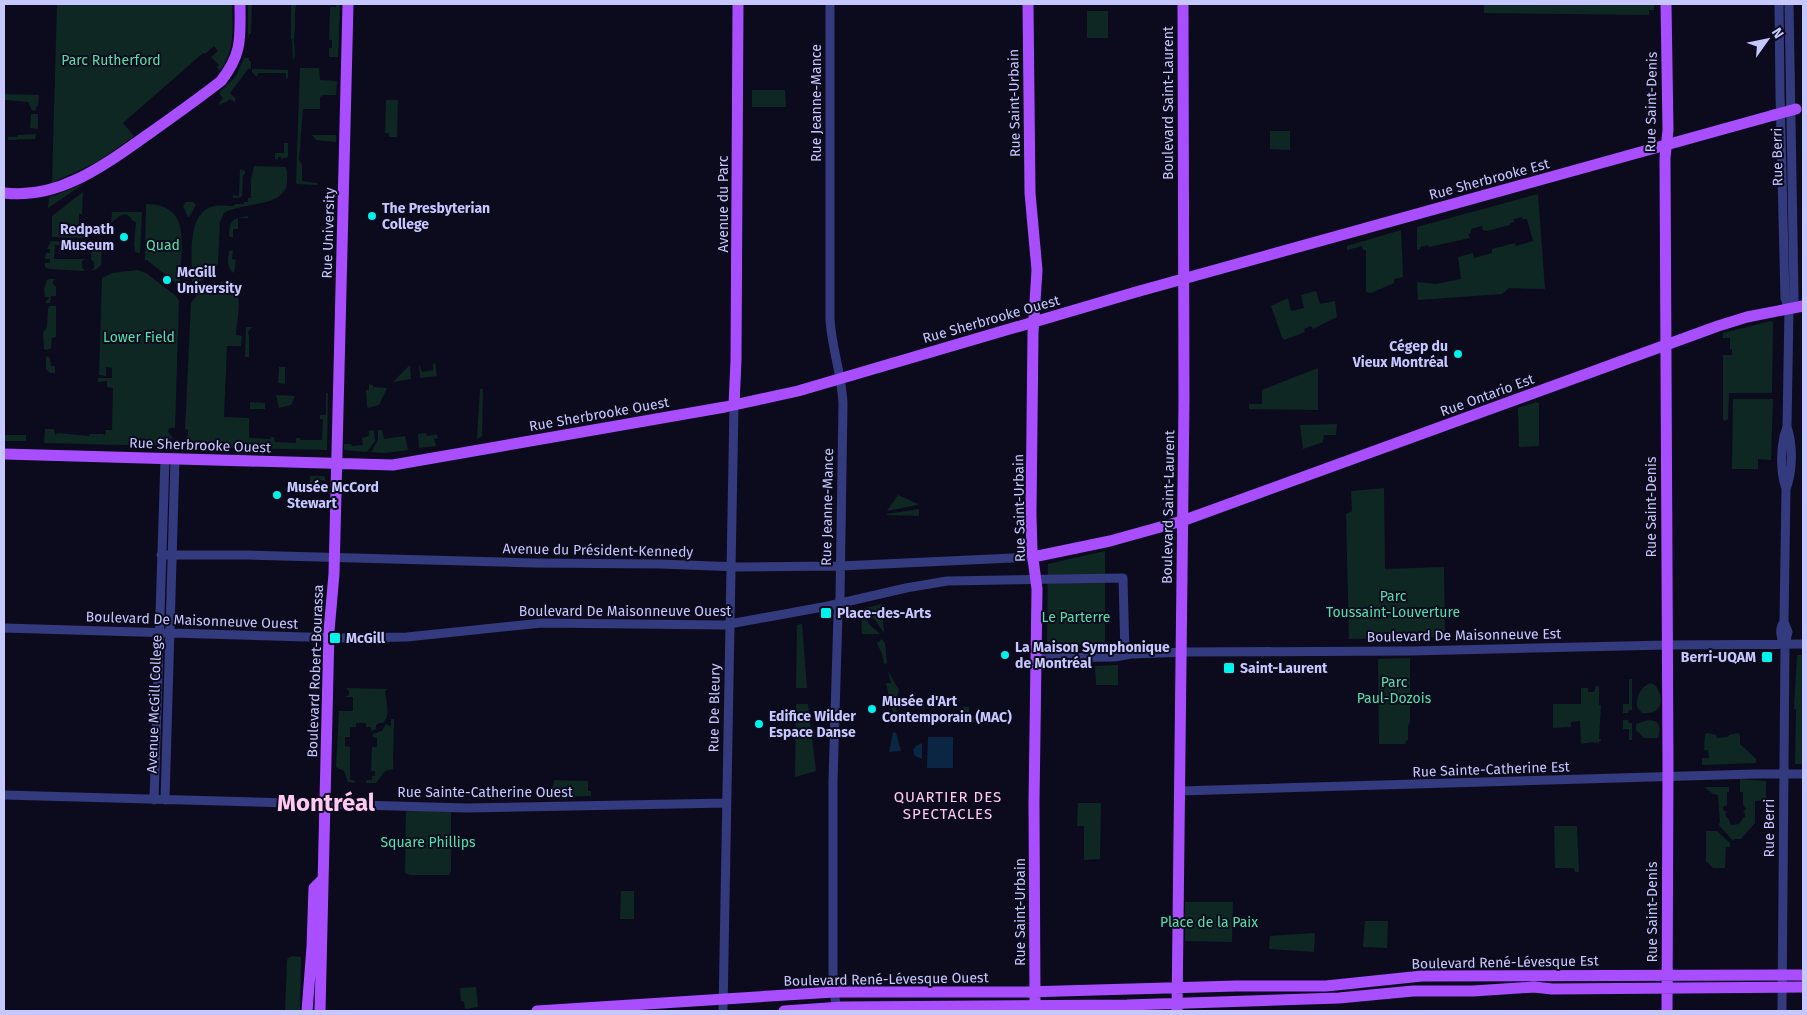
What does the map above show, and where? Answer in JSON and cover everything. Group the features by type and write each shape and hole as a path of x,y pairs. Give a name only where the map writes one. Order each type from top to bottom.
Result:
{"main road":[{"path":"4,194 24,195 48,191 90,173 221,81 228,72 239,50 240,4"},
{"name":"Rue University","path":"336,464 348,4"},
{"name":"Avenue du Parc","path":"734,405 738,4"},
{"name":"Rue Saint-Urbain","path":"1028,4 1030,193 1036,263 1032,506 1036,580 1037,658 1034,803 1034,1008"},
{"name":"Boulevard Saint-Laurent","path":"1177,1007 1184,279 1183,4"},
{"name":"Rue Saint-Denis","path":"1666,4 1668,133 1665,146 1668,777 1667,1011"},
{"name":"Rue Sherbrooke Est","path":"1184,279 1800,108"},
{"name":"Rue Sherbrooke Ouest","path":"4,454 378,465 409,463 734,405 789,393 1184,279"},
{"name":"Rue Ontario Est","path":"1034,557 1110,541 1182,521 1746,317 1803,306"},
{"name":"Boulevard Robert-Bourassa","path":"320,1011 329,638 334,558 336,464"},
{"name":"Boulevard Robert-Bourassa","path":"306,1011 312,947 314,888 323,879"},
{"name":"Boulevard René-Lévesque Est","path":"1177,1007 1340,998 1413,991 1472,991 1534,987 1550,990 1803,975"},
{"name":"Boulevard René-Lévesque Est","path":"1177,988 1326,986 1422,976 1803,987"},
{"name":"Boulevard René-Lévesque Ouest","path":"536,1011 723,1006 834,992 1035,992 1177,988"},
{"name":"Boulevard René-Lévesque Ouest","path":"784,1011 1127,1005 1177,1007"}],"street":[{"name":"Rue Jeanne-Mance","path":"830,4 830,320 843,404 834,826 834,992 837,1009"},
{"name":"Rue Berri","path":"1779,4 1785,300 1789,308 1787,427 1791,438 1790,478 1786,489 1784,622 1781,627 1781,636 1785,644 1782,1011"},
{"name":"Rue Berri","path":"1789,4 1794,299 1789,308"},
{"name":"Rue De Bleury","path":"723,1006 734,405"},
{"name":"Avenue McGill College","path":"165,800 172,554 170,459"},
{"name":"Avenue McGill College","path":"154,800 161,555 170,459"},
{"name":"Avenue du Président-Kennedy","path":"161,555 555,564 660,564 730,567 840,566 1034,557"},
{"name":"Boulevard De Maisonneuve Ouest","path":"4,628 329,638 398,637 542,623 729,625 839,604 906,588 946,582 1123,578 1125,655"},
{"name":"Boulevard De Maisonneuve Est","path":"1037,658 1115,657 1181,652 1412,651 1803,644"},
{"name":"Rue Sainte-Catherine Est","path":"1180,791 1803,774"},
{"name":"Rue Sainte-Catherine Ouest","path":"4,795 466,808 727,803"}],"green space":[{"name":"Parc Rutherford","path":"57,4 232,4 233,30 231,47 220,71 217,67 219,65 211,57 218,51 214,46 205,54 203,53 123,123 134,136 99,161 52,183"},
{"path":"248,4 252,4 251,34 249,34 248,38"},
{"path":"291,4 296,4 295,55 293,61 291,39"},
{"path":"336,4 340,4 338,57 329,57 329,48 332,48 332,40 329,40 330,7 336,7"},
{"path":"1480,4 1654,4 1654,10 1649,10 1649,15 1484,13 1484,5"},
{"path":"1087,11 1108,11 1108,38 1087,38"},
{"path":"244,58 249,58 249,61 251,61 251,69 248,69 230,93 236,99 234,102 230,99 218,105 223,98 219,93 236,76"},
{"path":"300,68 319,68 320,80 337,81 336,95 320,97 320,109 303,109 299,160 302,165 302,181 317,183 317,185 296,183"},
{"path":"252,69 288,70 288,78 286,79 286,73 258,73 257,77 252,72"},
{"path":"752,90 785,90 786,107 752,107"},
{"path":"4,94 39,95 36,111 32,110 28,102 6,100 4,102"},
{"path":"386,100 398,100 397,137 389,137 389,133 385,133"},
{"path":"31,114 38,114 38,129 30,128"},
{"path":"1270,131 1290,131 1290,150 1270,149"},
{"path":"36,134 35,139 8,140 8,137"},
{"path":"312,135 336,135 336,142 316,140"},
{"path":"284,143 288,143 288,157 281,159 281,157 278,157 278,159 275,159 275,153 284,153"},
{"path":"254,166 285,167 287,170 287,182 285,190 271,200 224,213 220,222 218,264 214,272 195,285 192,281 192,249 195,226 199,216 215,206 234,206 235,204 248,202 248,198 251,198 251,179"},
{"path":"240,169 245,171 242,195 241,197 233,198 233,195 239,196"},
{"path":"85,183 48,208 49,198"},
{"path":"83,192 82,214 79,214 79,230 85,238 52,237 52,216"},
{"path":"1538,194 1545,289 1509,288 1502,294 1418,300 1417,282 1436,284 1461,279 1458,257 1473,253 1474,258 1492,253 1492,249 1515,243 1516,246 1533,241 1527,219 1522,217 1514,219 1514,222 1510,223 1510,225 1487,231 1483,230 1482,226 1471,229 1471,233 1468,234 1470,238 1429,247 1428,245 1417,250 1417,227"},
{"path":"186,202 193,202 196,205 189,217 183,206"},
{"name":"Quad","path":"146,204 161,206 172,212 178,220 182,243 180,282 177,284 145,260"},
{"path":"112,212 142,212 140,253 135,252 136,222 124,214 111,223"},
{"path":"238,218 238,229 233,229 233,238 229,236 230,226"},
{"path":"1401,230 1403,277 1394,279 1394,283 1371,293 1366,292 1366,250 1363,250 1362,246 1347,250 1347,246"},
{"path":"51,241 102,243 101,265 91,271 94,268 94,262 91,259 92,243 82,243 81,246 55,245 54,259 85,259 82,261 82,267 85,271 49,269 45,267 45,263 50,263 50,259 45,259 46,253 50,253 50,249 47,249"},
{"path":"233,250 232,259 236,260 234,273 228,263 229,251"},
{"name":"Lower Field","path":"137,270 146,273 176,296 179,301 175,428 169,428 168,432 173,438 168,440 164,446 44,443 45,429 54,429 55,435 58,433 89,436 90,434 103,434 105,436 106,430 112,430 113,388 107,387 107,381 98,382 98,378 112,378 112,368 106,367 106,376 99,375 102,278 112,273"},
{"path":"49,279 56,279 53,281 53,284 56,287 56,296 51,296 50,303 46,303 49,297 45,297 44,289"},
{"path":"221,282 229,284 237,295 239,310 236,335 242,336 241,346 227,346 224,417 249,418 249,438 270,439 274,437 275,442 296,443 296,438 300,438 300,440 322,440 323,419 320,419 320,415 326,415 326,393 328,393 327,450 194,447 193,443 186,438 188,435 188,430 185,429 191,303 198,294"},
{"path":"1316,291 1320,304 1335,301 1337,317 1313,329 1311,326 1304,329 1305,332 1284,340 1271,306 1288,298 1291,311 1304,308 1301,295"},
{"path":"56,306 56,337 52,338 51,348 47,350 44,349 43,333 47,327 48,308"},
{"path":"1773,322 1772,393 1729,393 1728,419 1725,421 1723,419 1723,355 1732,355 1732,349 1730,349 1730,338 1723,338 1723,333"},
{"path":"246,327 252,327 248,332 249,357 245,357"},
{"path":"46,356 50,358 51,366 55,366 55,373 50,373 46,369"},
{"path":"435,363 437,376 420,378 419,364 422,372 433,370 433,364"},
{"path":"410,365 411,379 393,382"},
{"path":"279,367 285,367 285,384 278,383"},
{"path":"1318,368 1318,410 1249,409 1249,404 1262,404 1262,390"},
{"path":"369,384 373,385 373,387 387,388 379,405 368,408 366,390 369,390"},
{"path":"480,389 483,389 482,436 477,439"},
{"path":"276,395 295,396 291,405 279,408"},
{"path":"1733,399 1773,399 1771,460 1758,459 1758,469 1732,469"},
{"path":"250,402 265,403 265,409 250,409"},
{"path":"1536,402 1539,403 1539,446 1519,447 1518,408"},
{"path":"1337,424 1336,435 1324,435 1323,442 1303,449 1300,425"},
{"path":"374,430 375,441 367,452 344,450 344,444 351,444 352,446 363,445 362,438 369,436 369,431"},
{"path":"378,430 382,430 384,439 405,436 408,450 385,453 371,452 378,440"},
{"path":"426,433 427,436 437,434 438,438 434,439 436,446 419,448 418,434"},
{"path":"4,435 26,435 26,441 4,441"},
{"path":"310,476 324,476 326,481 319,480 309,490"},
{"name":"Parc Toussaint-Louverture","path":"1384,488 1385,569 1444,567 1445,637 1349,639 1346,514 1352,511 1351,491"},
{"path":"898,495 918,504 887,511"},
{"path":"919,509 919,516 887,515 887,514"},
{"name":"Le Parterre","path":"1105,551 1105,645 1047,646 1048,564"},
{"path":"882,604 884,633 875,620 861,609"},
{"path":"861,613 871,626 880,634 862,634"},
{"path":"802,624 807,688 796,688 797,625"},
{"path":"882,639 885,643 887,663 884,664 877,643"},
{"path":"1797,655 1803,655 1803,764 1795,764 1796,709 1794,709"},
{"name":"Parc Paul-Dozois","path":"1410,658 1410,722 1408,726 1408,740 1405,744 1379,744 1378,659"},
{"path":"1118,665 1118,685 1096,685 1095,666"},
{"path":"888,671 899,690 896,700 897,716 894,718 886,683 891,683"},
{"path":"1629,679 1632,679 1632,710 1629,710 1628,713 1623,713 1623,704 1629,704"},
{"path":"1651,683 1659,691 1660,706 1654,712 1642,713 1637,707 1638,696 1644,687"},
{"path":"1596,686 1599,686 1599,705 1601,705 1599,739 1601,741 1599,743 1581,744 1580,721 1571,722 1571,727 1553,728 1553,704 1581,704 1581,688 1588,688 1588,692 1594,692"},
{"path":"346,688 388,689 385,691 387,716 383,723 376,725 376,729 371,731 371,727 366,727 366,723 356,723 356,727 350,727 350,737 345,737 345,746 350,747 350,780 354,780 355,783 348,782 344,771 336,767 339,711 353,711 353,697 345,697 349,695 349,691"},
{"path":"796,704 808,704 816,771 795,777"},
{"path":"963,707 969,707 969,717 986,718 986,722 963,722"},
{"path":"391,719 394,719 393,769 385,771 376,783 366,783 366,780 372,780 372,776 375,776 375,771 371,771 372,747 377,747 377,738 373,737 373,734 382,731 386,724 391,725"},
{"path":"1623,720 1628,720 1629,723 1632,723 1632,740 1629,740 1629,729 1623,729"},
{"path":"1648,720 1658,723 1660,731 1658,738 1644,738 1636,730 1636,724"},
{"path":"1707,733 1716,735 1717,738 1728,737 1738,733 1740,744 1756,759 1756,763 1702,765 1702,758 1709,758 1708,750 1704,750 1705,735"},
{"path":"1740,779 1766,781 1766,800 1755,801 1755,823 1741,839 1734,839 1733,841 1718,824 1720,823 1718,795 1713,794 1704,787 1729,787 1727,805 1723,807 1723,810 1727,812 1725,813 1726,817 1731,825 1739,824 1745,817 1743,812 1746,809 1743,804 1743,792 1740,792"},
{"path":"554,780 588,781 588,791 591,791 591,796 551,797"},
{"path":"1078,803 1101,803 1100,859 1084,860 1084,826 1077,826"},
{"name":"Square Phillips","path":"406,810 451,812 451,871 449,875 410,875 405,873"},
{"path":"1554,826 1577,826 1579,872 1575,872 1574,868 1555,868"},
{"path":"1706,831 1717,831 1730,843 1730,847 1726,847 1725,868 1713,868 1706,861"},
{"path":"621,891 634,891 634,919 620,919"},
{"name":"Place de la Paix","path":"1185,902 1233,902 1232,942 1185,941"},
{"path":"1365,921 1388,921 1387,948 1363,947"},
{"path":"1315,933 1314,952 1269,949 1270,936"},
{"path":"292,956 301,957 300,1011 285,1011 287,961"},
{"path":"476,987 478,1007 465,1009 464,1002 461,1001 460,988"}],"water":[{"path":"893,732 896,733 901,751 889,752"},
{"path":"928,737 953,737 953,768 927,768"},
{"path":"922,743 922,759 915,756 913,750"}],"place":[{"name":"The Presbyterian College","path":"372,216"},
{"name":"Redpath Museum","path":"124,237"},
{"name":"McGill University","path":"167,280"},
{"name":"Cégep du Vieux Montréal","path":"1458,354"},
{"name":"Musée McCord Stewart","path":"277,495"},
{"name":"Place-des-Arts","path":"826,613"},
{"name":"McGill","path":"335,638"},
{"name":"La Maison Symphonique de Montréal","path":"1005,655"},
{"name":"Berri-UQAM","path":"1767,657"},
{"name":"Saint-Laurent","path":"1229,668"},
{"name":"Musée d'Art Contemporain (MAC)","path":"872,709"},
{"name":"Edifice Wilder Espace Danse","path":"759,724"}],"district":[{"name":"Montréal","path":"326,803"},
{"name":"QUARTIER DES SPECTACLES","path":"948,806"}]}
